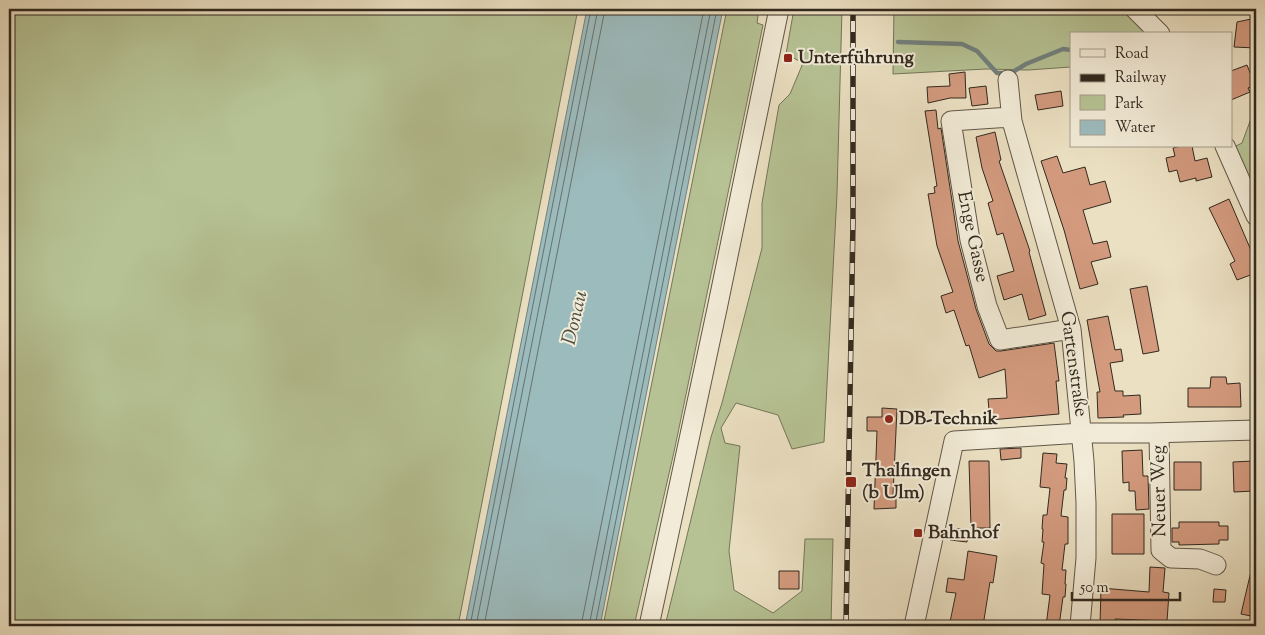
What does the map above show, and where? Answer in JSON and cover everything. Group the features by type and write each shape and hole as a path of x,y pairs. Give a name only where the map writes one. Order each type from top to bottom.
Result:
{"street":[{"path":"649,626 718,309 779,9"},
{"path":"1135,9 1158,32"},
{"name":"Gartenstraße","path":"1008,80 1011,117 1071,329 1082,433 1086,504 1086,558 1080,626"},
{"name":"Enge Gasse","path":"1011,117 951,121 970,240 986,303 1000,340 1071,329"},
{"path":"1226,148 1255,212"},
{"name":"Neuer Weg","path":"914,626 954,441 1082,433 1256,430"},
{"name":"Neuer Weg","path":"1159,433 1161,550 1171,558 1200,558 1216,565"}],"green space":[{"path":"9,9 578,9 458,626 9,626"},
{"path":"727,9 759,9 757,23 763,25 674,452 634,626 603,626"},
{"path":"794,9 842,9 837,194 824,442 792,449 778,415 736,403 721,428 725,443 740,446 729,551 734,590 773,613 802,591 805,539 833,539 831,626 665,626 711,437 722,403 762,248 762,203 779,105 790,94 803,63 786,54"},
{"path":"894,9 1127,9 1151,32 1070,32 1070,67 893,74"},
{"path":"1256,105 1256,196 1234,147 1242,143"}],"water":[{"name":"Donau","path":"587,9 723,9 600,626 465,626"}],"building":[{"path":"1256,18 1256,48 1234,47 1237,22"},
{"path":"1247,65 1255,85 1248,88 1250,92 1232,100 1232,71"},
{"path":"965,72 966,98 950,98 928,103 927,87 950,86 949,74"},
{"path":"986,86 988,104 972,106 969,88"},
{"path":"1061,91 1063,106 1038,110 1035,95"},
{"path":"936,110 938,129 941,128 958,241 976,309 989,344 996,351 1001,351 1054,343 1059,381 1056,381 1059,414 990,420 988,399 1007,398 1005,369 979,378 969,345 966,346 954,310 946,313 941,296 953,292 937,246 928,194 935,193 934,187 937,186 925,111"},
{"path":"995,132 1001,160 999,161 1030,251 1046,315 1029,320 1022,294 1004,300 997,276 1014,271 1003,233 997,235 988,203 993,201 982,168 976,137"},
{"path":"1173,148 1192,148 1195,161 1207,158 1212,177 1180,182 1177,170 1169,172 1166,158 1175,156"},
{"path":"1057,156 1063,173 1085,167 1090,185 1105,181 1111,202 1083,210 1093,244 1107,241 1111,257 1091,262 1098,284 1080,289 1064,230 1041,161"},
{"path":"1229,199 1256,262 1256,273 1237,280 1230,264 1235,261 1209,208"},
{"path":"1147,286 1159,351 1143,354 1130,289"},
{"path":"1108,316 1115,350 1121,349 1123,361 1110,363 1115,391 1123,391 1123,396 1140,395 1141,414 1098,418 1097,392 1100,392 1087,320"},
{"path":"1211,377 1226,377 1227,384 1240,383 1241,407 1188,407 1188,388 1210,388"},
{"path":"882,408 897,409 893,495 896,494 896,508 874,509 877,431 867,431 867,417 882,417"},
{"path":"1021,448 1021,458 1001,460 1000,449"},
{"path":"1142,450 1143,476 1148,476 1149,509 1136,510 1135,491 1129,491 1129,482 1123,483 1122,451"},
{"path":"1043,453 1057,454 1056,463 1067,464 1066,490 1064,490 1061,516 1068,517 1068,544 1065,544 1062,570 1066,570 1066,584 1059,626 1046,626 1050,595 1042,594 1044,564 1041,563 1044,542 1042,542 1043,515 1047,515 1050,488 1040,487"},
{"path":"969,461 989,461 990,528 971,528"},
{"path":"1253,461 1254,491 1234,492 1233,462"},
{"path":"1174,462 1201,462 1201,490 1174,490"},
{"path":"1112,514 1144,514 1144,554 1112,554"},
{"path":"1179,522 1219,522 1219,526 1228,526 1228,540 1219,540 1219,544 1179,545 1179,542 1172,542 1172,528 1179,528"},
{"path":"951,528 968,530 967,542 950,540"},
{"path":"968,551 997,556 993,583 990,582 983,626 950,622 956,593 946,592 948,578 964,580"},
{"path":"1150,567 1165,568 1163,592 1169,593 1167,621 1115,619 1115,626 1100,626 1101,588 1149,592"},
{"path":"1252,567 1256,567 1256,617 1241,614"},
{"path":"779,571 799,571 799,589 779,589"},
{"path":"1214,589 1226,590 1225,602 1213,602"}],"waterway":[{"path":"898,42 962,44 977,51 997,73 1011,73 1026,64 1063,49 1070,50"}],"railway":[{"path":"846,626 853,221 853,9"}],"place":[{"name":"Unterführung","path":"788,58"},
{"name":"DB-Technik","path":"889,419"},
{"name":"Thalfingen (b Ulm)","path":"851,482"},
{"name":"Bahnhof","path":"918,533"}]}
